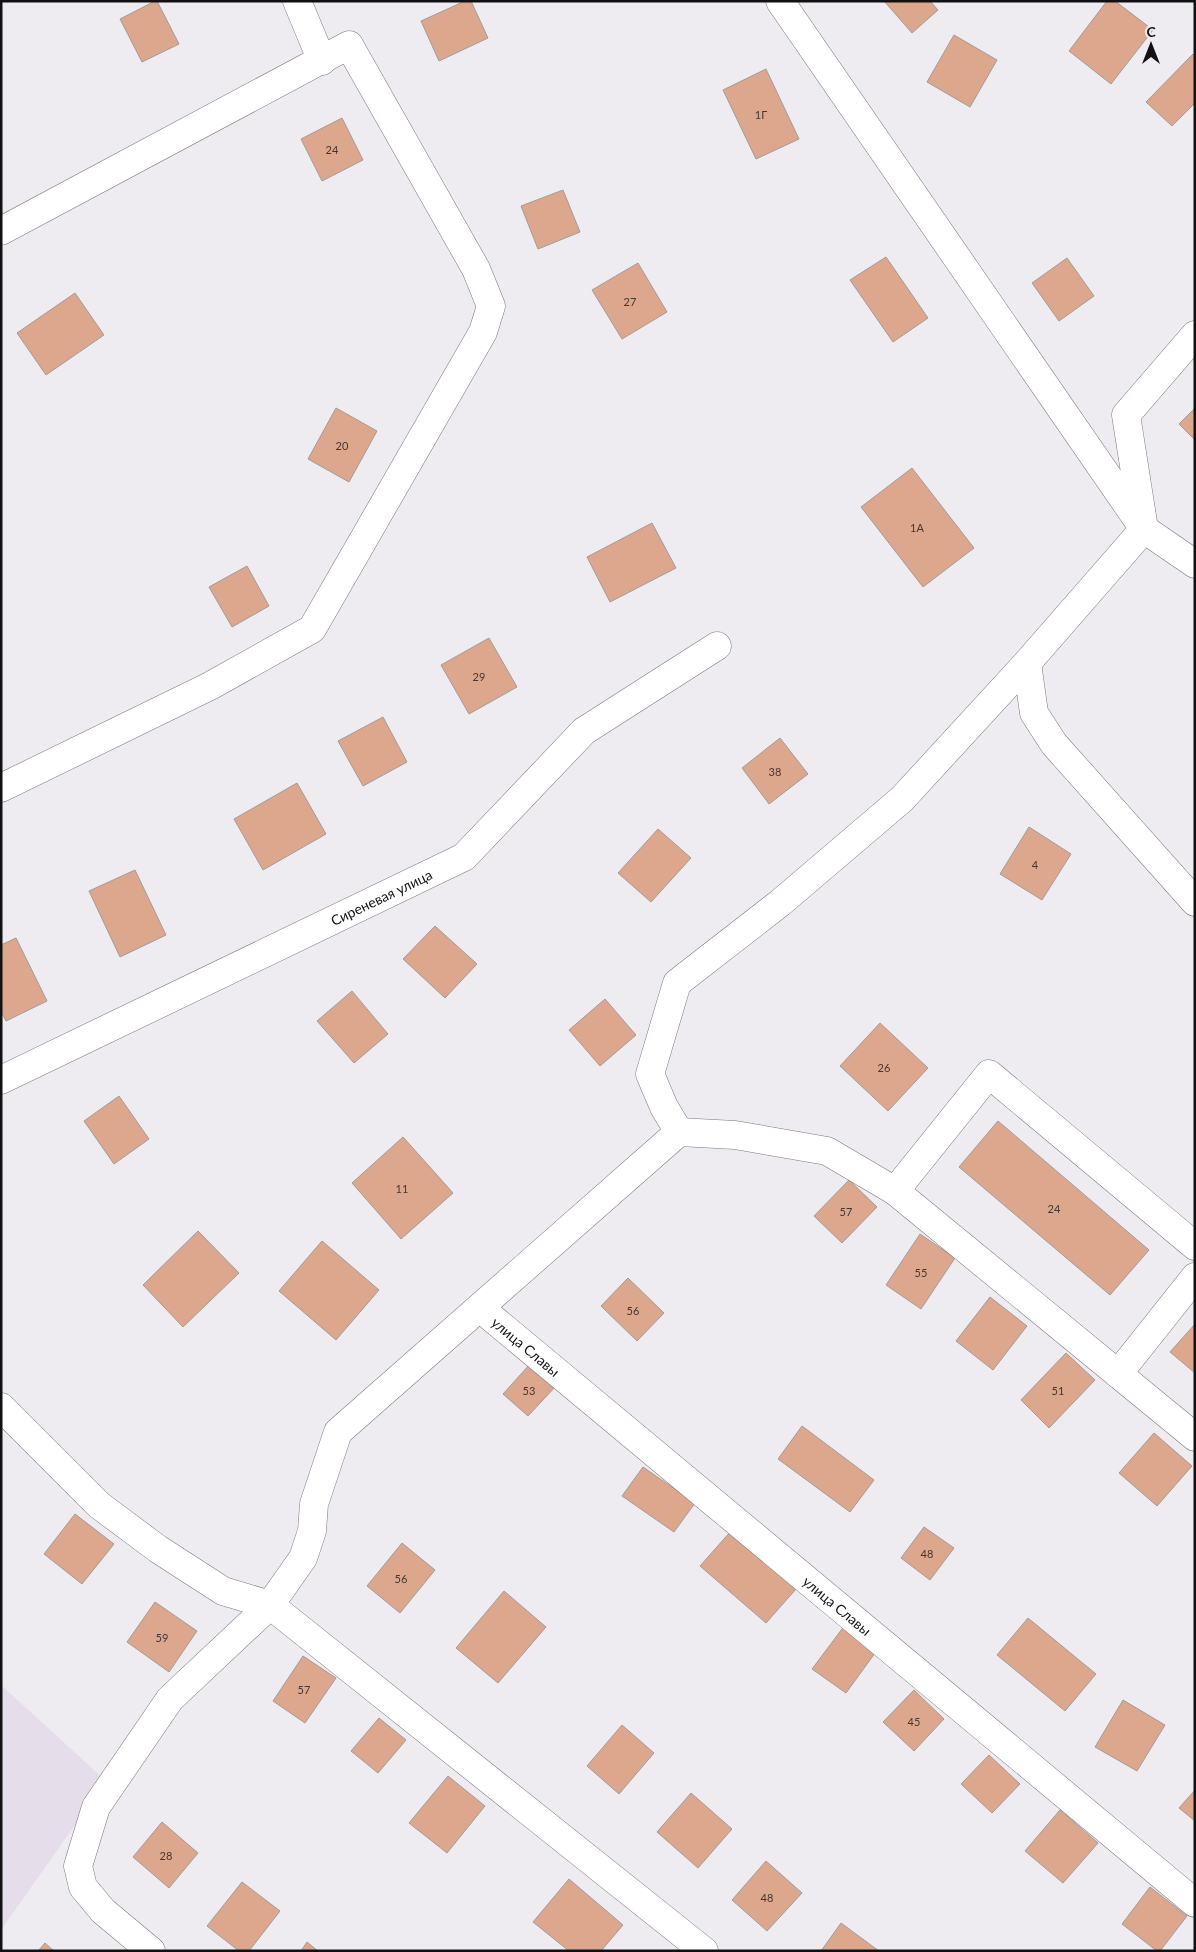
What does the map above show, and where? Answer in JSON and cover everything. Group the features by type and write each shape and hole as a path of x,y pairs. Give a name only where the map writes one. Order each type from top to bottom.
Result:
{"street":[{"path":"297,1 322,61"},
{"path":"780,1 1144,530 1195,564"},
{"path":"1,231 349,45 476,268 491,306 486,325 312,629 210,686 1,788"},
{"path":"1144,530 1126,415 1195,335"},
{"path":"679,1132 664,1107 650,1074 677,983 780,903 902,799 1027,663 1144,530"},
{"name":"Сиреневая улица","path":"1,1080 464,857 584,731 717,646"},
{"path":"1027,663 1034,713 1054,744 1195,902"},
{"path":"894,1191 989,1074 1195,1246"},
{"path":"151,1951 103,1911 83,1887 78,1866 96,1807 170,1699 270,1605 303,1558 312,1531 314,1504 338,1432 679,1132 735,1135 827,1151 894,1191 1195,1437"},
{"path":"1118,1374 1195,1277"},
{"name":"улица Славы","path":"480,1308 1195,1903"},
{"path":"1,1407 99,1505 158,1549 223,1591 270,1605 704,1951"}],"shaded area":[{"path":"1,1685 106,1781 1,1930"}],"building":[{"path":"157,1 179,44 142,62 120,19"},
{"path":"465,1 471,1 488,38 439,61 421,21"},
{"path":"884,1 930,1 938,10 912,33"},
{"path":"1107,1 1115,1 1153,30 1111,84 1069,51"},
{"path":"954,35 997,60 970,107 927,82"},
{"path":"1193,54 1195,56 1195,103 1172,126 1146,102"},
{"path":"766,69 799,139 756,159 723,90"},
{"path":"342,118 363,160 322,181 301,139"},
{"path":"563,190 580,232 538,249 521,206"},
{"path":"886,257 928,318 893,342 850,280"},
{"path":"1067,258 1094,296 1059,321 1032,283"},
{"path":"638,263 667,312 622,339 592,290"},
{"path":"75,293 104,335 46,375 17,333"},
{"path":"336,408 377,431 349,482 308,459"},
{"path":"1195,408 1195,440 1179,424"},
{"path":"912,468 974,548 923,587 861,507"},
{"path":"652,523 676,568 610,602 587,557"},
{"path":"247,566 269,606 232,627 209,587"},
{"path":"489,638 517,687 469,714 441,665"},
{"path":"383,717 407,762 363,786 338,741"},
{"path":"780,738 808,774 769,804 742,768"},
{"path":"297,783 326,834 263,870 234,819"},
{"path":"1029,827 1071,854 1042,900 1000,874"},
{"path":"658,829 691,858 651,902 618,873"},
{"path":"135,870 166,935 120,957 89,891"},
{"path":"435,926 477,964 445,998 403,959"},
{"path":"16,938 47,1001 6,1021 1,1011 1,945"},
{"path":"352,991 388,1034 354,1063 317,1021"},
{"path":"605,999 636,1035 600,1066 569,1030"},
{"path":"880,1023 928,1068 888,1111 840,1066"},
{"path":"119,1096 149,1139 114,1164 84,1121"},
{"path":"998,1121 1149,1250 1110,1295 959,1167"},
{"path":"403,1137 453,1193 401,1239 352,1183"},
{"path":"849,1180 877,1207 842,1243 814,1216"},
{"path":"198,1231 239,1273 183,1327 143,1285"},
{"path":"920,1234 955,1258 921,1309 886,1285"},
{"path":"322,1241 379,1290 336,1340 279,1291"},
{"path":"628,1278 664,1313 637,1341 601,1306"},
{"path":"990,1297 1027,1326 993,1370 956,1341"},
{"path":"1195,1324 1195,1373 1170,1352"},
{"path":"1066,1353 1095,1380 1049,1428 1021,1400"},
{"path":"530,1364 555,1387 528,1416 503,1394"},
{"path":"802,1426 874,1480 850,1512 778,1459"},
{"path":"1154,1433 1192,1466 1157,1506 1119,1473"},
{"path":"643,1467 695,1503 674,1532 622,1496"},
{"path":"75,1514 114,1544 82,1584 44,1554"},
{"path":"924,1527 954,1548 930,1580 901,1558"},
{"path":"731,1531 797,1588 766,1623 700,1566"},
{"path":"402,1543 435,1570 400,1613 367,1586"},
{"path":"504,1591 546,1627 498,1683 456,1648"},
{"path":"155,1602 197,1631 169,1672 127,1642"},
{"path":"1028,1618 1096,1674 1065,1711 997,1655"},
{"path":"845,1625 878,1649 846,1693 812,1669"},
{"path":"303,1656 336,1678 305,1723 273,1701"},
{"path":"914,1690 944,1719 914,1751 883,1722"},
{"path":"1123,1700 1165,1725 1137,1771 1095,1747"},
{"path":"379,1718 406,1740 378,1773 351,1751"},
{"path":"622,1725 654,1753 619,1794 587,1766"},
{"path":"989,1755 1020,1784 992,1813 961,1784"},
{"path":"448,1776 485,1806 447,1853 409,1823"},
{"path":"1195,1790 1195,1821 1179,1808"},
{"path":"691,1793 732,1829 698,1868 657,1832"},
{"path":"1060,1810 1098,1843 1063,1883 1025,1851"},
{"path":"162,1822 198,1853 169,1888 133,1857"},
{"path":"766,1861 802,1893 767,1931 732,1900"},
{"path":"569,1879 623,1925 601,1951 569,1951 533,1922"},
{"path":"242,1882 280,1911 249,1951 239,1951 207,1926"},
{"path":"1150,1887 1187,1916 1160,1951 1157,1951 1122,1924"},
{"path":"841,1923 879,1951 821,1951"},
{"path":"307,1942 318,1951 301,1951"},
{"path":"45,1943 54,1951 38,1951"}]}
